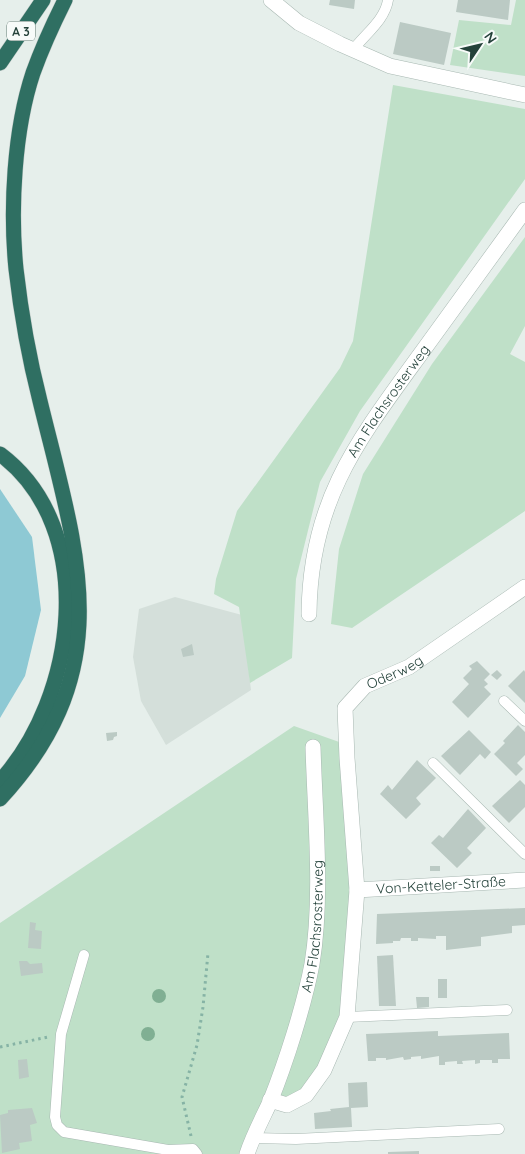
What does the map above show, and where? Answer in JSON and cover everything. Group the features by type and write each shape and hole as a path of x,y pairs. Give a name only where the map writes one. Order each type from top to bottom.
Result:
{"highway":[{"name":"A 3","path":"0,62 42,0"},
{"path":"0,799 32,760 60,708 77,652 80,622 75,546 24,330 16,267 14,209 18,150 32,75 44,43 65,0"},
{"path":"0,454 29,483 40,498 53,524 60,552 65,591 60,665 51,695 25,749 0,781"}],"street":[{"path":"271,0 299,23 390,66 525,95"},
{"name":"Am Flachsrosterweg","path":"309,614 314,548 328,504 349,458 375,417 525,210"},
{"name":"Oderweg","path":"358,890 347,758 345,708 365,686 409,667 525,587"},
{"name":"Am Flachsrosterweg","path":"247,1154 270,1100 294,1030 311,966 316,934 313,747"},
{"name":"Von-Ketteler-Straße","path":"358,890 525,880"},
{"path":"270,1100 287,1105 306,1095 324,1070 347,1017 358,890"}],"lane":[{"path":"353,50 363,36 380,20 388,0"},
{"path":"504,700 525,721"},
{"path":"433,763 525,854"},
{"path":"84,955 61,1034 55,1116 57,1126 64,1132 168,1150 195,1152"},
{"path":"347,1017 507,1010"},
{"path":"253,1138 296,1138 498,1129"}],"path":[{"path":"195,1152 182,1097 197,1045 208,953"},
{"path":"0,1047 61,1034"}],"shaded area":[{"path":"175,597 242,615 251,690 166,745 141,701 133,657 139,609"}],"green space":[{"path":"516,0 525,0 525,76 450,65 459,20 511,25"},
{"path":"393,85 525,109 525,179 360,411 320,482 296,579 292,658 250,683 239,607 214,594 216,579 237,511 340,368 353,341"},
{"path":"525,237 525,326 510,354 525,362 525,511 352,628 331,624 339,549 363,474 432,364"},
{"path":"294,726 342,743 352,893 340,1017 322,1062 303,1089 283,1099 263,1099 239,1154 0,1154 0,923"}],"water":[{"path":"0,489 32,537 41,610 25,676 0,718"}],"building":[{"path":"330,0 355,0 354,9 329,5"},
{"path":"458,0 510,0 508,20 456,12"},
{"path":"400,22 451,33 444,65 393,54"},
{"path":"192,644 194,655 183,657 181,649"},
{"path":"477,661 490,674 484,680 488,684 484,687 491,694 468,718 452,702 469,684 463,678 472,669 469,666"},
{"path":"497,670 502,675 497,680 491,675"},
{"path":"524,670 525,672 525,703 508,686"},
{"path":"518,725 525,732 525,755 517,763 523,769 516,776 494,754"},
{"path":"469,730 491,752 485,759 480,754 460,775 441,756"},
{"path":"117,732 117,736 113,740 107,741 106,733"},
{"path":"417,760 436,778 416,798 421,804 406,819 380,794 388,785 392,790"},
{"path":"520,780 525,785 525,807 509,823 492,806"},
{"path":"468,809 486,828 467,848 472,853 457,868 431,843 439,835 443,838"},
{"path":"430,866 440,866 440,871 430,871"},
{"path":"525,908 525,925 512,926 512,933 481,937 481,946 446,950 446,936 436,936 436,939 418,938 418,941 411,941 411,938 401,938 400,941 393,941 393,943 376,944 377,914"},
{"path":"30,922 36,923 35,930 42,931 41,949 28,948"},
{"path":"393,955 396,1006 379,1006 377,956"},
{"path":"19,961 27,961 30,964 42,963 43,973 21,976"},
{"path":"438,979 447,979 447,998 438,998"},
{"path":"416,997 429,997 429,1007 417,1008"},
{"path":"438,1031 438,1036 509,1033 510,1059 498,1059 498,1063 492,1063 492,1060 480,1060 480,1063 475,1064 475,1060 462,1061 463,1064 457,1064 457,1061 445,1062 445,1065 439,1065 439,1056 421,1059 421,1056 411,1057 411,1059 404,1060 403,1057 386,1060 386,1058 376,1058 376,1061 368,1061 366,1034"},
{"path":"27,1059 29,1077 19,1079 18,1060"},
{"path":"367,1082 368,1107 351,1108 352,1127 315,1129 314,1113 349,1107 348,1083"},
{"path":"32,1108 37,1123 30,1125 32,1141 19,1143 20,1149 2,1153 0,1115 8,1113 8,1110"},
{"path":"419,1151 419,1154 388,1154 388,1152"}]}
